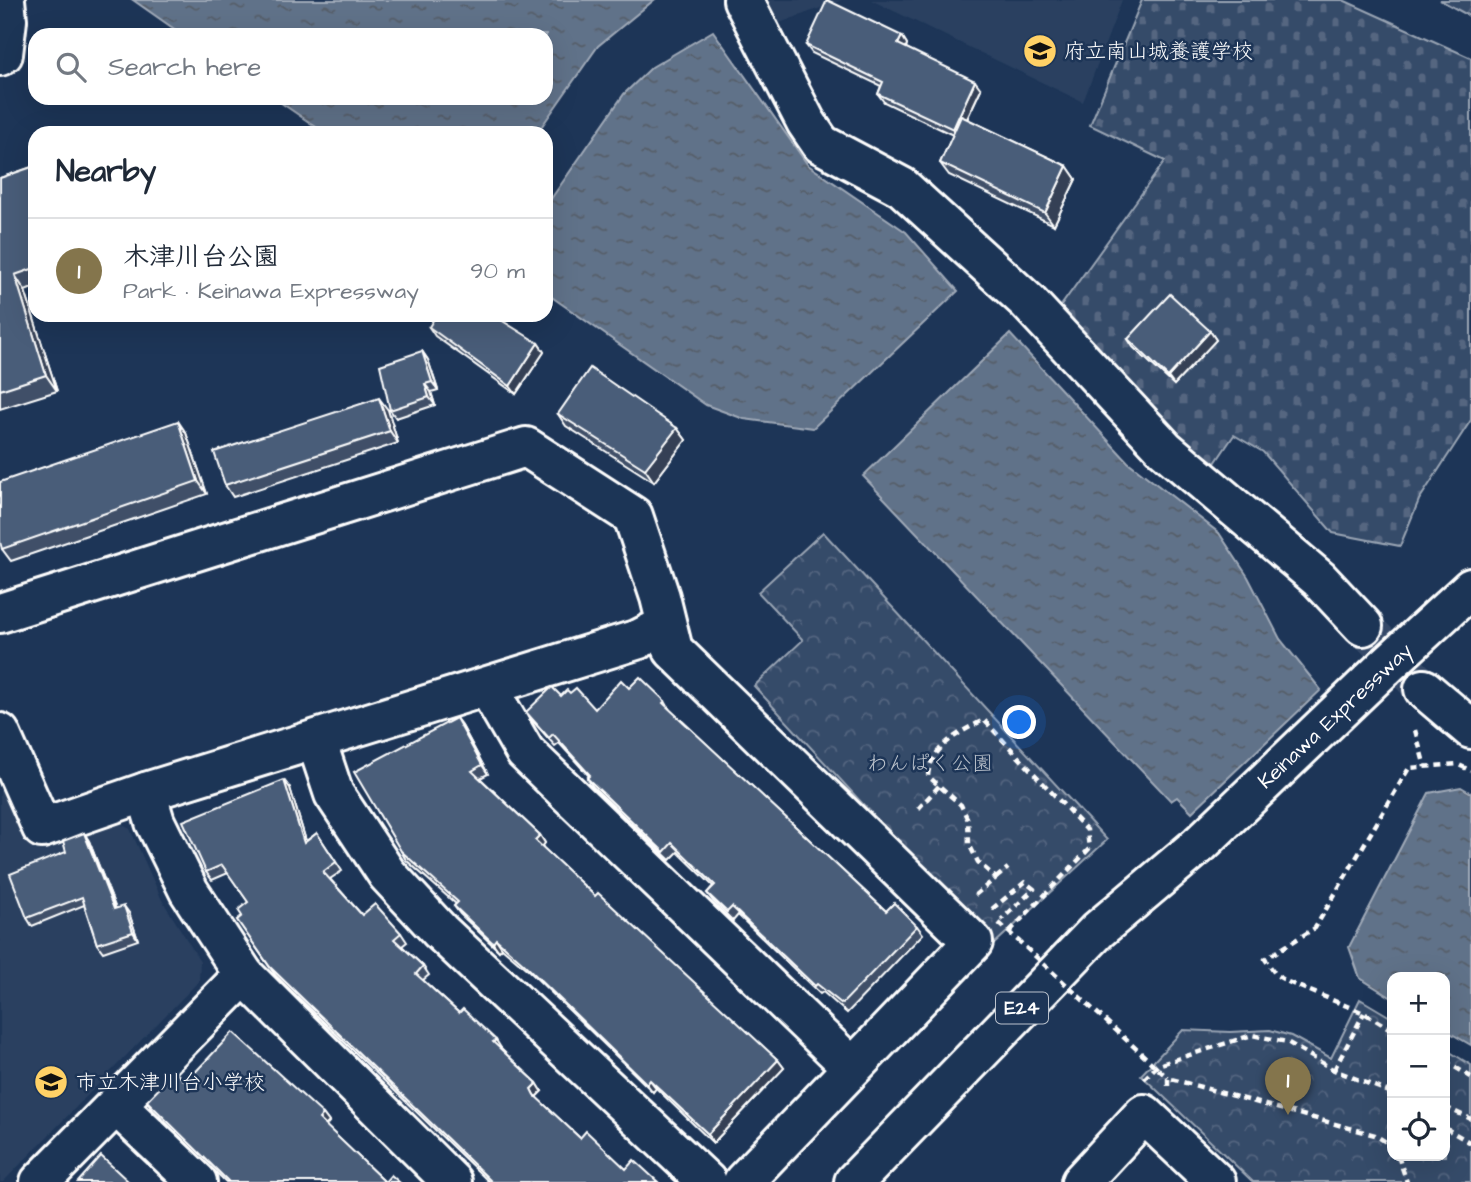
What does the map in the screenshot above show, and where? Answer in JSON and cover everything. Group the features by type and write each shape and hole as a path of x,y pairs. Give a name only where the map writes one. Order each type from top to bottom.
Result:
{"main road":[{"path":"0,56 3,54 7,20 5,0"},
{"path":"743,0 806,122 821,144 902,187 1027,301 1165,449 1319,579 1363,626"},
{"path":"0,613 526,447 633,516 673,650 973,942 851,1066 743,1182"},
{"name":"Keinawa Expressway","path":"853,1182 1098,930 1200,845 1471,588"},
{"path":"0,733 42,828 146,792 639,639 666,625"},
{"path":"488,688 525,752 851,1066"},
{"path":"1424,689 1471,729"},
{"path":"316,740 334,794 387,874 440,931 707,1182"},
{"path":"146,792 155,822 189,891 244,975 452,1182"},
{"name":"Keinawa Expressway","path":"879,1182 1111,948 1200,845"},
{"path":"40,1182 118,1107 244,975"},
{"path":"118,1107 197,1182"},
{"path":"1081,1182 1143,1114 1216,1182"}],"path":[{"path":"996,878 978,862 969,844 968,820 961,806 928,776 929,765 953,735 984,720 1087,830 1088,849 1009,932"},
{"path":"1387,1027 1364,1013 1288,982 1276,975 1265,959 1315,928 1409,768 1457,764 1471,771"},
{"path":"918,809 939,786"},
{"path":"1008,868 974,896 989,912 1025,882 1034,889 999,923 1168,1078 1375,1135 1387,1143"},
{"path":"1334,1070 1364,1013"},
{"path":"1143,1114 1140,1083 1158,1065 1252,1035 1287,1042 1334,1070 1387,1093"},
{"path":"1450,1064 1471,1076"},
{"path":"1450,1109 1471,1119"},
{"path":"1450,1131 1471,1143"},
{"path":"1400,1161 1407,1182"}],"shaded area":[{"path":"759,0 842,0 774,25"},
{"name":"府立南山城養護学校","path":"871,0 1122,0 1083,102"},
{"name":"市立木津川台小学校","path":"0,780 29,845 33,847 115,821 130,829 162,900 200,961 199,981 3,1182 0,1182"}],"green space":[{"path":"1142,0 1343,0 1471,58 1471,420 1419,500 1400,546 1333,533 1263,452 1234,435 1215,463 1184,442 1058,310 1165,161 1090,125"},
{"path":"1440,0 1471,0 1471,17"},
{"name":"わんぱく公園","path":"823,532 1107,840 993,945 754,686 803,640 758,592"},
{"path":"1360,999 1387,1015 1387,1161 1450,1161 1450,1052 1471,1065 1471,1182 1253,1182 1141,1075 1183,1030 1270,1030 1291,1036 1331,1058"}],"water":[{"path":"133,0 654,0 598,46 542,126 315,126 284,105 553,105 553,28 173,28"},
{"path":"713,31 808,165 906,232 958,291 813,428 744,419 706,405 553,298 553,196 624,94 652,67"},
{"path":"1010,334 1128,462 1219,533 1248,577 1280,639 1321,690 1192,812 1177,797 1171,801 863,476"},
{"path":"1461,787 1471,793 1471,1045 1450,1033 1450,972 1387,972 1387,995 1360,978 1349,947 1429,793"}],"building":[{"path":"827,0 902,36 898,44 975,81 953,129 878,94 883,82 806,45"},
{"path":"961,116 1067,166 1045,213 940,163"},
{"path":"28,168 28,270 15,275 46,375 0,390 0,178"},
{"path":"1170,294 1210,331 1168,377 1128,339"},
{"path":"432,322 504,322 538,343 510,386 429,327"},
{"path":"422,351 432,382 425,384 429,397 390,410 380,365"},
{"path":"590,368 677,428 645,469 558,414"},
{"path":"379,398 390,431 225,485 214,452"},
{"path":"178,421 198,481 2,549 0,482"},
{"path":"640,677 665,701 663,703 886,911 894,903 917,926 842,1004 817,984 815,986 732,907 727,912 707,893 715,885 672,843 664,852 587,778 590,775 553,734 549,738 526,712 552,687 561,696 567,690 570,693 576,688 595,709 621,680 629,688"},
{"path":"456,718 482,765 472,771 540,835 535,840 595,896 598,893 778,1060 708,1134 650,1080 647,1084 496,939 493,943 454,906 458,902 401,851 354,772"},
{"path":"284,780 304,843 317,833 336,862 323,872 362,915 375,904 401,933 394,939 423,966 416,974 459,1013 463,1009 496,1040 493,1042 537,1083 531,1089 534,1095 580,1138 586,1131 626,1169 634,1160 658,1182 492,1182 270,967 237,920 242,916 238,910 248,902 222,865 206,872 183,821"},
{"path":"84,833 114,909 124,906 133,932 97,944 82,897 27,918 10,874 66,852 63,841"},
{"path":"233,1032 323,1114 319,1119 385,1182 229,1182 147,1101 175,1072 186,1082"},
{"path":"101,1156 129,1182 78,1182"},
{"path":"391,1175 399,1182 385,1182"}],"tunnel":[{"path":"1363,626 1424,689"}],"place":[{"name":"府立南山城養護学校","path":"1040,51"},
{"name":"市立木津川台小学校","path":"51,1082"},
{"name":"木津川台公園","path":"1288,1115"}]}
